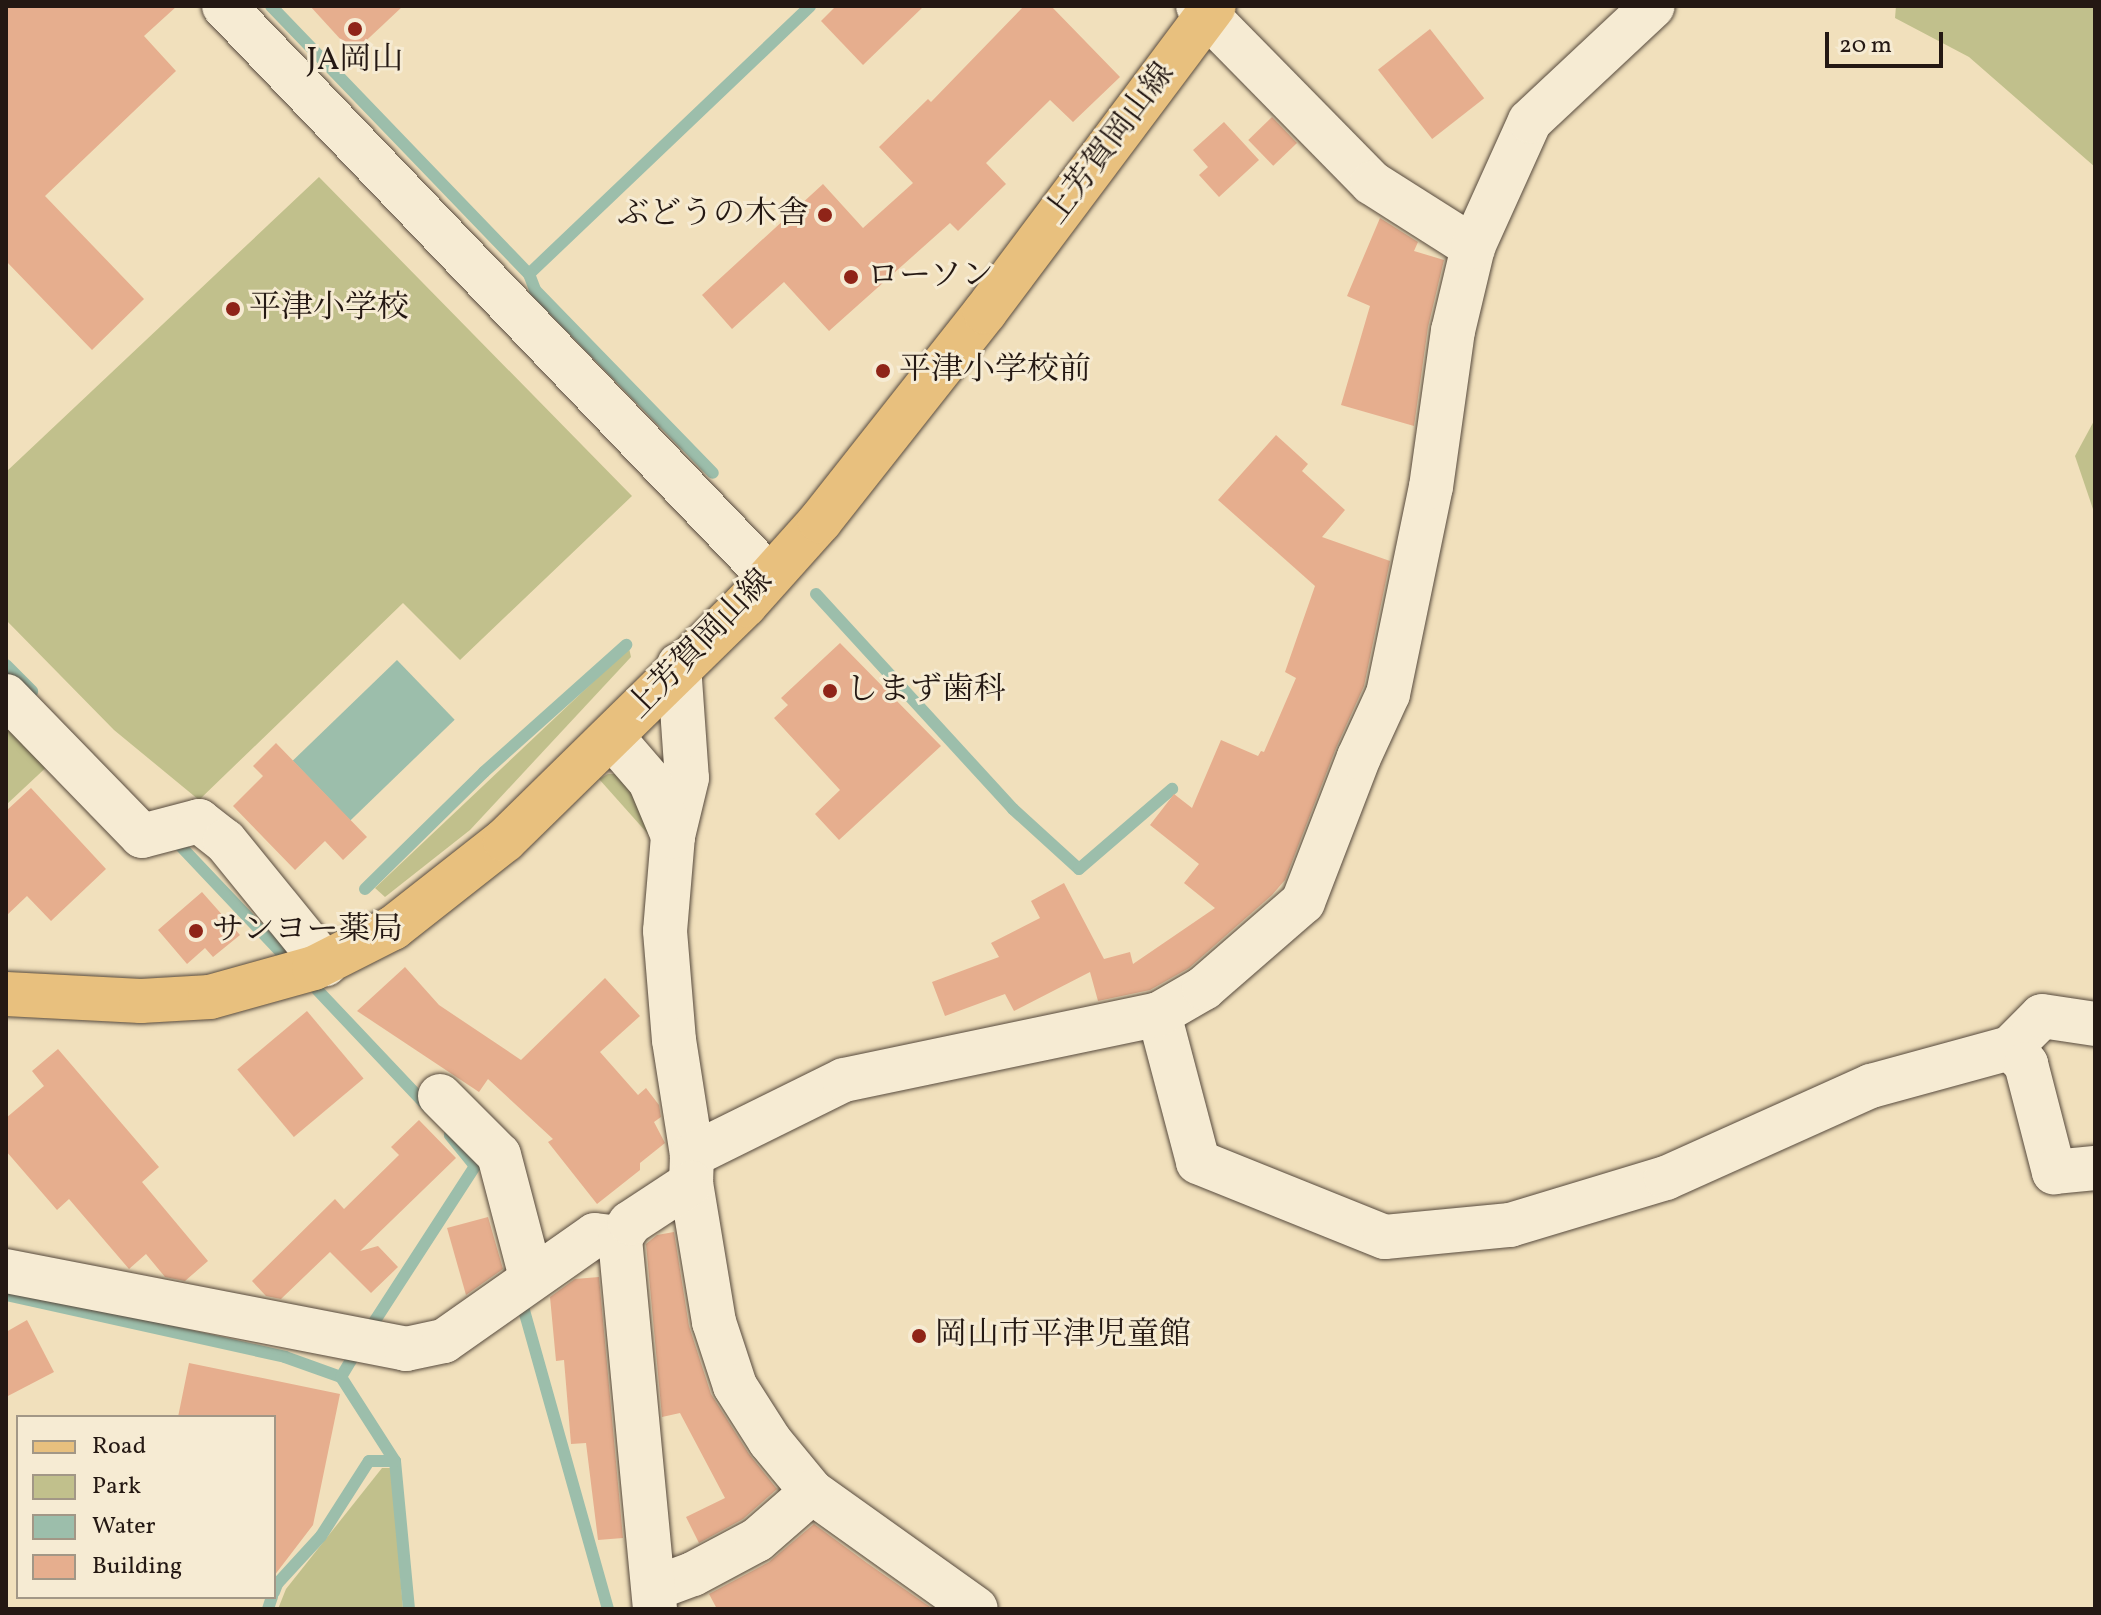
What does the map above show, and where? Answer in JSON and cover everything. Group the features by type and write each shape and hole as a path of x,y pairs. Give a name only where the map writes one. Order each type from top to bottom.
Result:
{"main road":[{"name":"上芳賀岡山線","path":"6,994 141,1001 210,997 271,981 319,966 393,928 505,840 612,737 679,665 745,605 820,521 985,312 1206,10"}],"street":[{"path":"224,6 769,576"},
{"path":"812,1492 757,1540 655,1598 620,1238 630,1223 691,1169 844,1080 1159,1014 1204,988 1303,902 1359,757 1388,694 1431,487 1453,331 1473,247 1530,121 1653,6"},
{"path":"1206,10 1372,183 1473,247"},
{"path":"679,665 687,778 673,836 665,931 674,1040 714,1322 735,1386 770,1441 812,1492 976,1609"},
{"path":"6,696 142,836 199,821 225,841 319,966"},
{"path":"612,737 650,781 673,836"},
{"path":"1159,1014 1198,1162 1385,1237 1510,1225 1666,1178 1871,1086 2010,1048 2042,1016 2095,1024"},
{"path":"2010,1048 2026,1064 2054,1172 2095,1168"},
{"path":"440,1096 499,1155 522,1284"},
{"path":"6,1271 406,1349 444,1341 595,1235 620,1238"}],"green space":[{"path":"1896,6 2095,6 2095,167 1969,57 1895,18"},
{"path":"319,177 632,496 460,660 403,603 199,800 114,730 6,620 6,472"},
{"path":"2095,419 2095,515 2075,456"},
{"path":"629,648 631,657 470,830 385,897 375,888"},
{"path":"6,714 53,761 6,805"},
{"path":"608,774 618,774 632,784 649,818 648,834 599,779"},
{"path":"382,1468 392,1468 403,1609 278,1609 286,1589"}],"water":[{"path":"397,660 455,720 350,820 293,761"}],"building":[{"path":"6,6 177,6 144,36 176,71 45,196 144,299 92,350 6,261"},
{"name":"JA岡山","path":"310,6 403,6 353,53"},
{"path":"836,6 924,6 863,65 821,21"},
{"path":"1024,6 1051,6 1120,77 1073,122 1050,100 986,163 1006,184 958,231 950,223 829,331 784,282 732,329 702,295 823,184 863,228 913,183 879,147 928,99 931,102"},
{"path":"1430,29 1484,98 1432,139 1378,70"},
{"path":"1272,117 1297,143 1273,166 1248,140"},
{"path":"1224,122 1259,160 1219,197 1199,175 1208,167 1193,150"},
{"path":"1380,218 1418,242 1414,251 1444,260 1428,327 1414,426 1341,405 1370,306 1347,296"},
{"path":"1276,435 1308,464 1302,471 1345,510 1322,537 1390,561 1364,686 1336,748 1285,880 1189,968 1150,990 1098,1001 1090,972 1014,1011 1005,994 945,1016 932,982 999,957 991,943 1040,918 1031,901 1064,883 1104,959 1130,952 1133,964 1215,908 1184,883 1199,864 1150,825 1174,794 1192,808 1221,740 1258,756 1261,751 1264,752 1296,678 1285,672 1315,586 1218,500"},
{"path":"840,643 941,746 839,840 815,814 840,790 774,718 788,705 781,698"},
{"path":"276,743 367,837 343,860 325,841 295,870 233,806 263,776 253,766"},
{"path":"31,788 106,869 51,921 27,896 6,916 6,811"},
{"path":"202,892 240,935 213,957 205,948 187,964 158,930"},
{"path":"405,967 439,1005 521,1060 605,978 640,1016 600,1052 638,1095 646,1088 659,1105 661,1117 654,1122 665,1143 640,1163 640,1170 597,1204 548,1142 553,1139 488,1079 479,1092 357,1011"},
{"path":"307,1011 364,1078 294,1137 237,1069"},
{"path":"58,1049 159,1167 142,1182 208,1261 185,1281 165,1277 146,1254 129,1269 69,1199 57,1210 6,1151 6,1118 44,1086 32,1071"},
{"path":"419,1120 456,1158 360,1251 378,1246 398,1267 371,1293 330,1252 281,1299 266,1296 252,1281 335,1199 344,1209 399,1155 391,1147"},
{"path":"488,1217 503,1269 466,1295 447,1228"},
{"path":"674,1232 689,1326 711,1394 749,1454 777,1489 743,1519 699,1543 686,1517 725,1498 680,1413 662,1417 646,1244 657,1235"},
{"path":"599,1277 623,1538 598,1540 586,1443 571,1444 564,1360 556,1361 550,1297 575,1279"},
{"path":"27,1320 54,1372 6,1397 6,1332"},
{"path":"189,1363 340,1394 313,1525 276,1573 276,1415 178,1415"},
{"path":"814,1524 933,1609 717,1609 709,1594 769,1562"}],"waterway":[{"path":"271,6 529,274 810,6"},
{"path":"529,274 535,290 713,473"},
{"path":"816,594 1013,809 1079,869 1172,789"},
{"path":"365,889 484,772 626,645"},
{"path":"6,665 32,691"},
{"path":"172,837 294,966"},
{"path":"307,979 429,1108"},
{"path":"367,1333 475,1166 450,1135"},
{"path":"6,1295 285,1357 341,1377 395,1461 409,1609"},
{"path":"520,1296 608,1609"},
{"path":"341,1377 358,1349"},
{"path":"276,1587 321,1536 369,1461 395,1461"},
{"path":"268,1609 271,1599"}],"place":[{"name":"JA岡山","path":"355,29"},
{"name":"ぶどうの木舎","path":"825,215"},
{"name":"ローソン","path":"851,277"},
{"name":"平津小学校","path":"233,309"},
{"name":"平津小学校前","path":"883,371"},
{"name":"しまず歯科","path":"830,691"},
{"name":"サンヨー薬局","path":"196,931"},
{"name":"岡山市平津児童館","path":"919,1336"}]}
